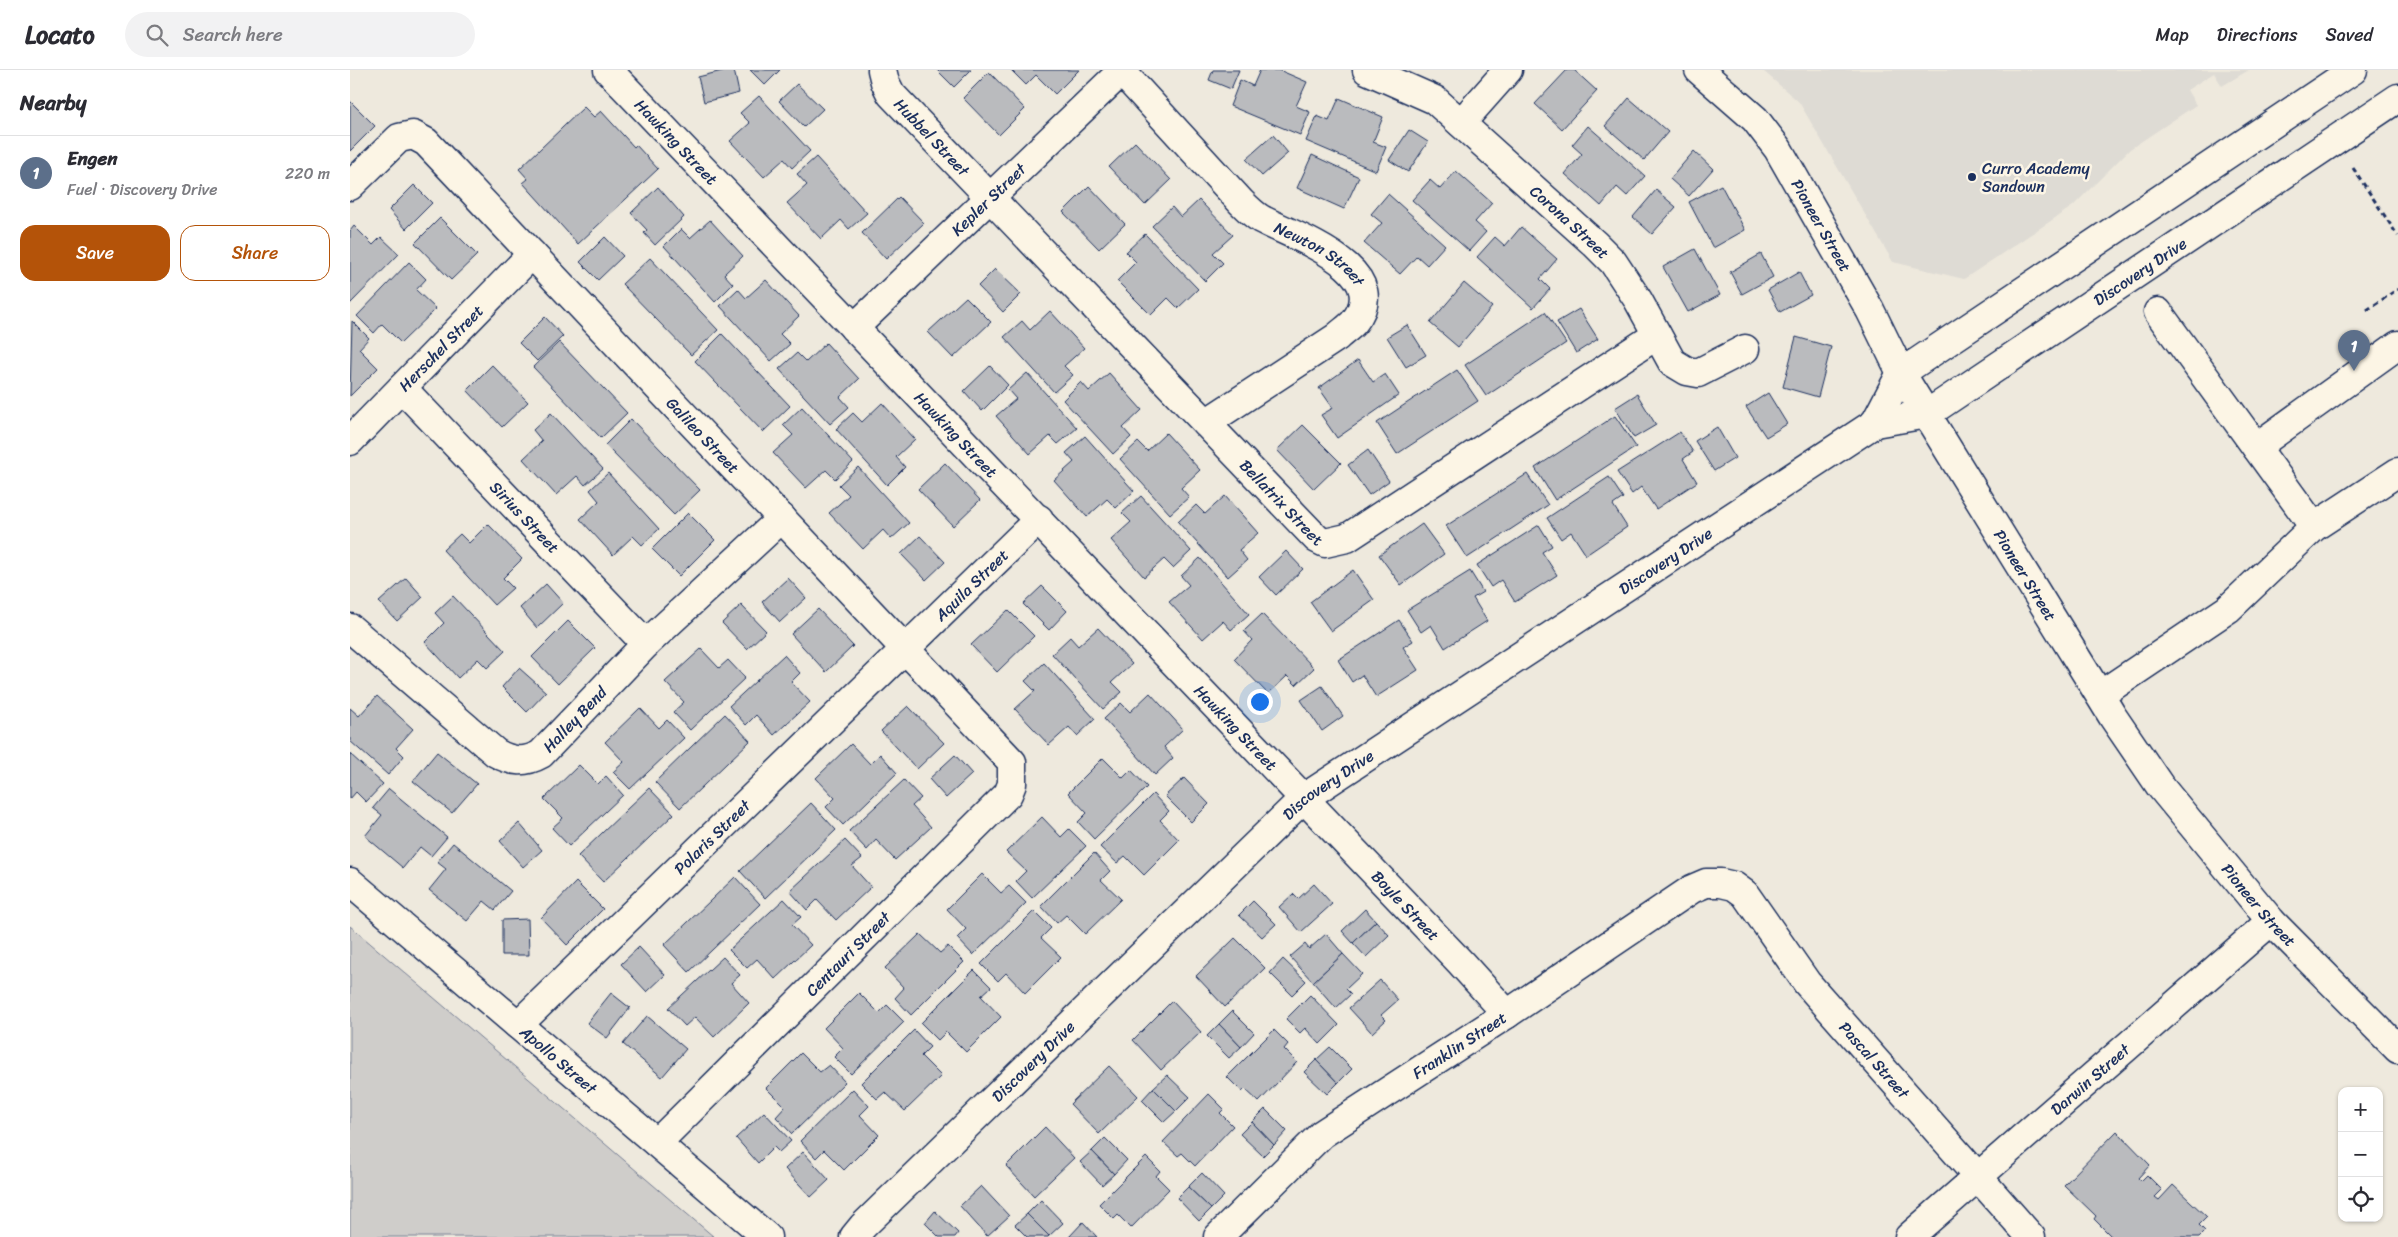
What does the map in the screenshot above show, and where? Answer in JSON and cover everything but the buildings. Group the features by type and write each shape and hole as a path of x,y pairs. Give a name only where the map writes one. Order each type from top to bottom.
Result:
{"street":[{"name":"Hawking Street","path":"608,70 1304,798"},
{"name":"Hubbel Street","path":"882,70 891,94 991,198"},
{"name":"Corona Street","path":"1367,70 1435,100 1613,262 1638,300 1672,362 1687,371 1698,373 1745,349"},
{"path":"1461,123 1508,70"},
{"name":"Discovery Drive","path":"1875,423 1901,373 2353,70"},
{"name":"Kepler Street","path":"854,328 1122,71"},
{"name":"Newton Street","path":"1122,71 1240,202 1259,218 1317,244 1340,259 1360,286 1363,297 1361,309 1354,322 1337,337 1206,423"},
{"name":"Pioneer Street","path":"1706,72 1755,119 1778,149 1865,301 1901,373 2100,695 2160,786 2271,921 2398,1049"},
{"name":"Discovery Drive","path":"854,1237 862,1226 1304,798 1875,423 1927,414 2398,98"},
{"name":"Galileo Street","path":"350,186 393,142 406,135 426,142 1006,754"},
{"name":"Bellatrix Street","path":"991,198 1317,539 1325,543 1347,538 1657,335"},
{"name":"Herschel Street","path":"350,441 532,254"},
{"path":"2158,312 2314,527"},
{"path":"2256,447 2398,345"},
{"name":"Sirius Street","path":"402,388 646,644"},
{"path":"2100,695 2228,609 2314,527 2398,472"},
{"name":"Halley Bend","path":"350,628 496,753 508,759 531,760 541,754 646,644 782,518"},
{"name":"Aquila Street","path":"905,649 1039,519"},
{"name":"Polaris Street","path":"518,1025 905,649"},
{"name":"Centauri Street","path":"657,1143 1008,794 1013,773 1012,762 1006,754"},
{"name":"Boyle Street","path":"1304,798 1506,1014"},
{"name":"Apollo Street","path":"350,882 767,1237"},
{"name":"Franklin Street","path":"1218,1237 1322,1134 1506,1014 1692,888 1706,884 1721,883"},
{"name":"Pascal Street","path":"1721,883 1734,886 1754,904 1807,983 2031,1237"},
{"name":"Darwin Street","path":"1909,1237 1977,1175 2271,921"}],"path":[{"path":"2349,161 2398,236"},
{"path":"2367,310 2398,289"}],"shaded area":[{"name":"Curro Academy Sandown","path":"1762,70 2249,70 2222,86 2214,73 2187,90 2196,105 2130,149 2073,206 1964,279 1893,262 1799,102"},
{"path":"350,926 714,1237 350,1237"}],"place":[{"name":"Curro Academy Sandown","path":"1972,177"},
{"name":"Engen","path":"2354,371"}]}
